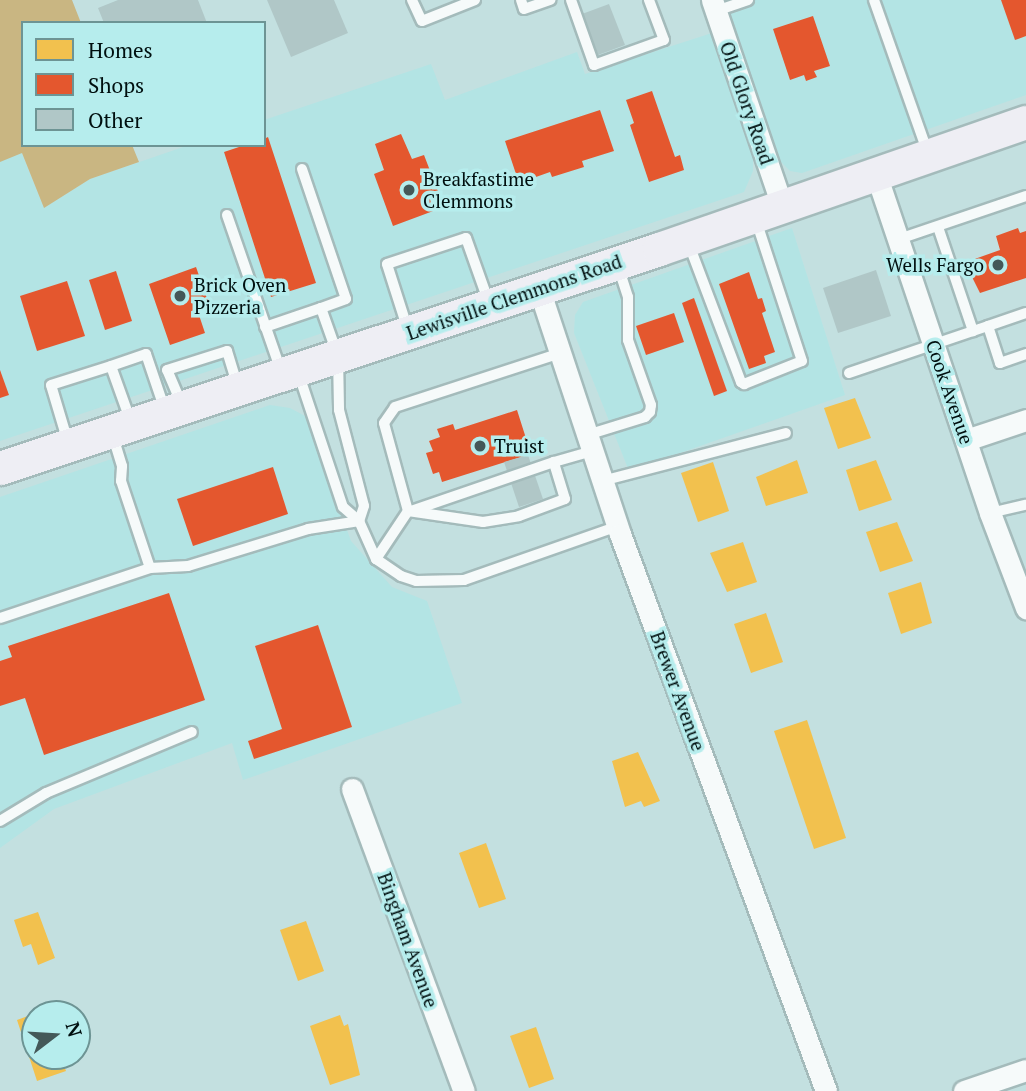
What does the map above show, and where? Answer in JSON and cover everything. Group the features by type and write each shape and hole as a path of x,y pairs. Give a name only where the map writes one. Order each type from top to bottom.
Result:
{"main road":[{"name":"Lewisville Clemmons Road","path":"0,468 617,263 1026,122"}],"street":[{"name":"Old Glory Road","path":"714,6 768,211"},
{"name":"Cook Avenue","path":"876,174 990,513 1026,608"},
{"name":"Brewer Avenue","path":"538,289 618,526 826,1091"},
{"path":"966,440 1026,420"},
{"name":"Bingham Avenue","path":"352,789 464,1091"},
{"path":"964,1091 1026,1070"}],"lane":[{"path":"412,0 422,21 475,0"},
{"path":"521,0 524,9 550,0"},
{"path":"571,0 594,65 664,40 649,0"},
{"path":"714,6 748,0"},
{"path":"874,0 929,156"},
{"path":"265,327 345,299 302,169"},
{"path":"899,239 1026,196"},
{"path":"687,239 744,384 802,361 768,211"},
{"path":"227,215 265,327 290,372 343,507 359,521 376,559 401,576 416,581 464,580 618,526"},
{"path":"938,227 973,331"},
{"path":"408,333 387,264 466,238 490,305"},
{"path":"376,559 408,512 554,462 650,412 651,405 628,340 628,297 617,263"},
{"path":"321,308 338,356 340,410 364,506 359,521"},
{"path":"849,373 1026,313"},
{"path":"988,326 1000,363 1026,354"},
{"path":"408,512 384,423 395,407 560,353"},
{"path":"69,445 51,385 146,354 175,410"},
{"path":"111,366 121,428 121,481 150,568"},
{"path":"602,481 786,433"},
{"path":"408,512 483,522 519,516 565,499 554,462"},
{"path":"990,513 1026,505"},
{"path":"0,618 150,568 188,566 308,529 359,521"},
{"path":"0,821 46,793 192,733"}],"shaded area":[{"path":"0,0 72,0 80,21 21,21 21,147 133,147 139,162 90,179 44,208 22,153 0,162"},
{"path":"724,0 1026,0 1026,95 802,173 790,171 777,153"},
{"path":"712,33 753,152 753,171 744,192 0,441 0,158 20,149 44,208 90,179 183,147 266,147 266,119 431,64 445,100 577,52 585,74"},
{"path":"792,228 845,395 629,471 574,333 575,315 583,302"},
{"path":"270,405 290,408 305,416 351,541 392,587 427,601 462,703 243,780 232,743 54,809 0,848 0,497"}],"building: Homes":[{"path":"855,398 871,438 838,449 824,408"},
{"path":"797,460 808,493 766,506 756,477"},
{"path":"876,460 892,500 859,511 846,470"},
{"path":"713,462 729,511 698,522 681,473"},
{"path":"897,522 913,561 880,572 866,532"},
{"path":"743,542 757,582 727,592 710,553"},
{"path":"921,582 932,623 901,634 888,593"},
{"path":"766,613 783,662 751,673 734,624"},
{"path":"807,720 846,838 814,849 774,731"},
{"path":"638,752 660,801 644,807 641,801 625,807 612,761"},
{"path":"486,843 506,899 479,908 459,853"},
{"path":"38,912 55,958 38,965 31,944 23,947 14,920"},
{"path":"306,921 324,971 298,981 280,930"},
{"path":"340,1015 344,1026 348,1024 360,1075 330,1085 310,1026"},
{"path":"536,1027 554,1079 529,1088 510,1036"},
{"path":"33,1070 66,1070 66,1071 37,1081"}],"building: Shops":[{"path":"1001,0 1026,0 1026,36 1015,40"},
{"path":"813,16 830,66 814,71 817,77 806,81 804,75 790,80 773,29"},
{"path":"652,91 675,157 680,155 684,170 649,182 630,125 634,123 626,100"},
{"path":"600,110 614,151 582,161 584,167 552,177 550,172 519,183 505,141"},
{"name":"Breakfastime Clemmons","path":"401,134 412,159 424,155 444,207 393,226 374,174 384,170 375,144"},
{"path":"268,137 316,283 271,297 224,152 239,147 266,147"},
{"name":"Wells Fargo","path":"1018,228 1020,233 1026,231 1026,278 980,293 969,271 972,270 969,261 1000,250 996,236"},
{"name":"Brick Oven Pizzeria","path":"196,267 210,307 198,312 205,333 170,345 149,284"},
{"path":"116,271 132,321 105,330 89,280"},
{"path":"749,272 758,299 762,298 766,311 762,313 775,352 764,356 766,363 749,369 719,284"},
{"path":"67,281 85,336 37,351 20,296"},
{"path":"694,298 727,391 714,396 682,303"},
{"path":"674,313 684,342 646,355 636,326"},
{"path":"0,370 9,395 0,398"},
{"name":"Truist","path":"517,410 531,454 442,482 439,472 433,474 426,453 433,451 429,441 440,437 437,429 453,424 455,430"},
{"path":"273,467 288,514 193,546 177,499"},
{"path":"169,593 205,700 44,755 25,698 0,706 0,661 12,657 8,646"},
{"path":"318,625 352,727 254,759 248,741 282,729 255,646"}],"building: Other":[{"path":"118,0 198,0 206,21 103,21 98,8"},
{"path":"267,0 334,0 348,33 291,57"},
{"path":"609,4 625,45 598,55 582,14"},
{"path":"876,270 891,316 838,333 823,288"},
{"path":"528,455 543,499 519,507 504,462"}],"place":[{"name":"Breakfastime Clemmons","path":"409,190"},
{"name":"Wells Fargo","path":"998,265"},
{"name":"Brick Oven Pizzeria","path":"180,296"},
{"name":"Truist","path":"480,446"}]}
